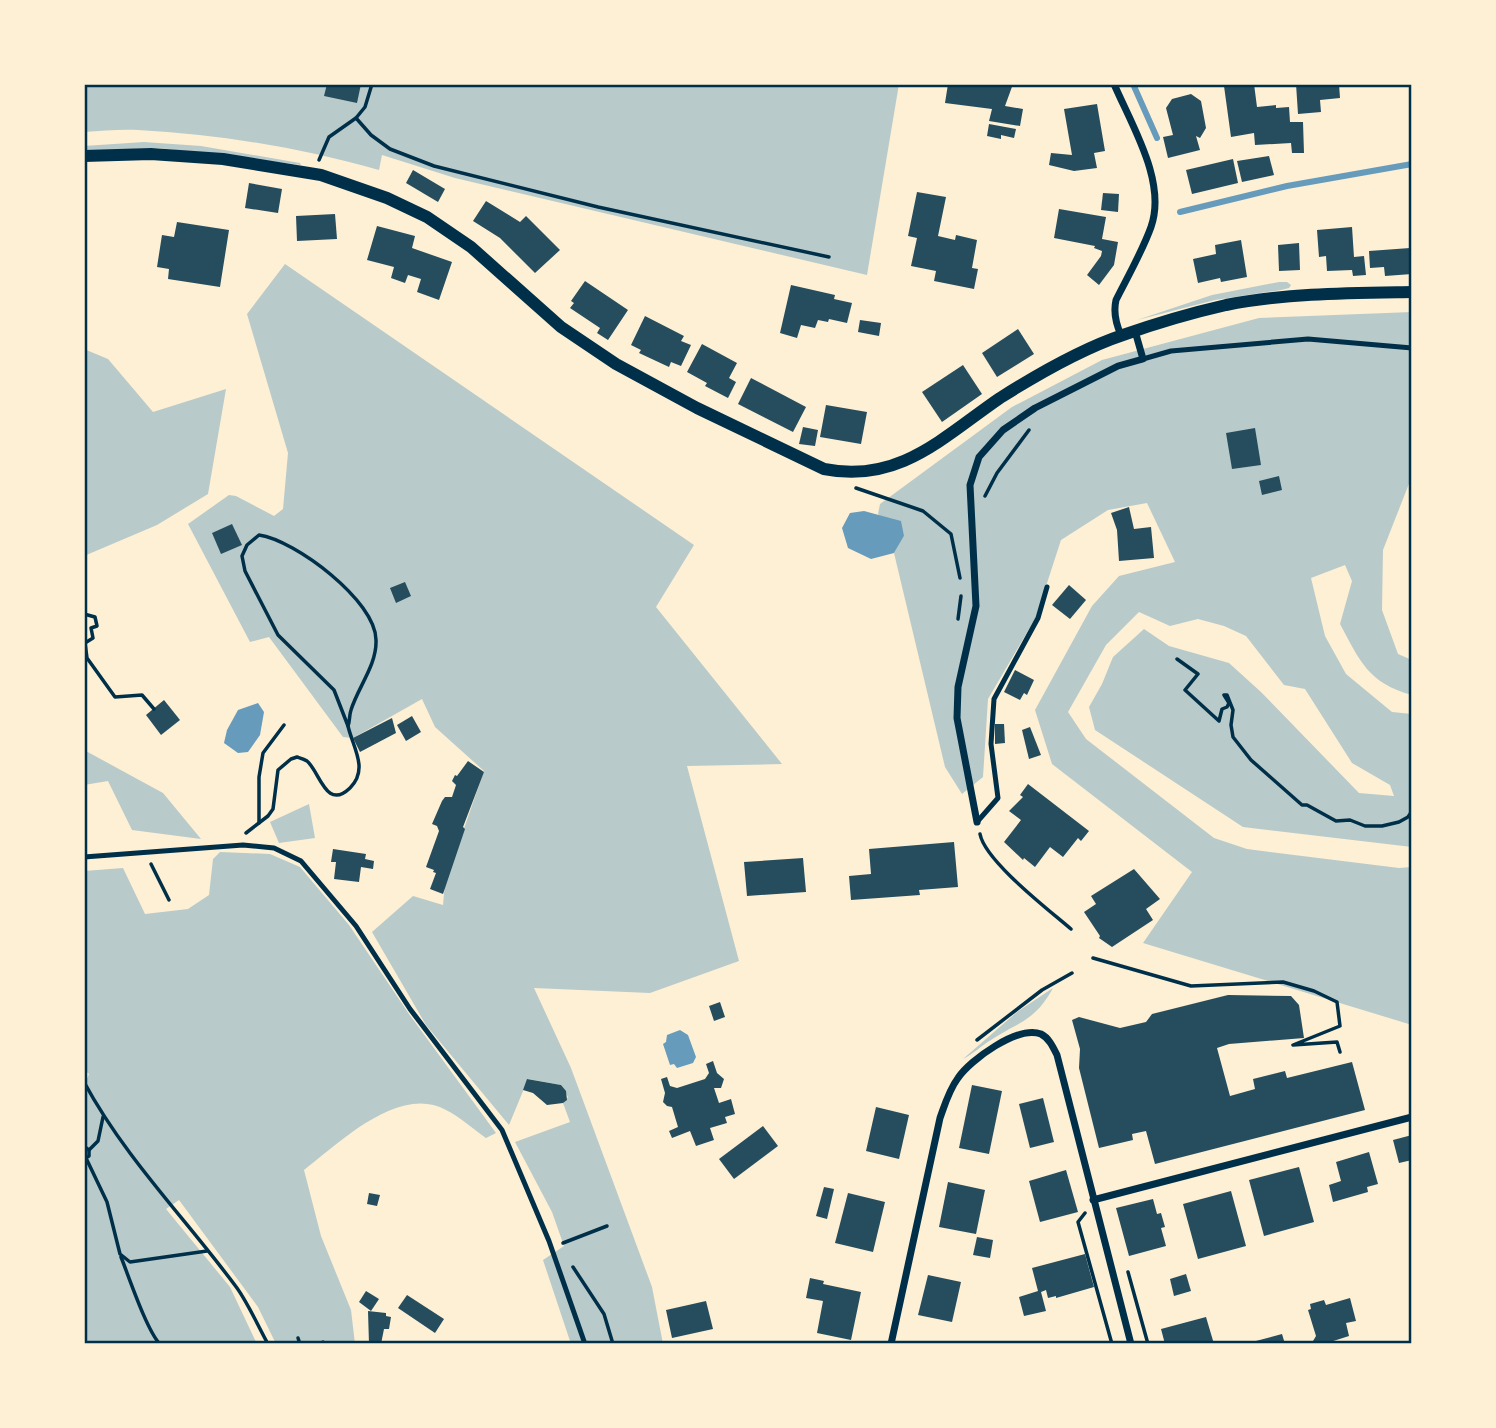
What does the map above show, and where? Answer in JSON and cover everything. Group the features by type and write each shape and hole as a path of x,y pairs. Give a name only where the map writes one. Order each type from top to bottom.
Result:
{"street":[{"path":"1114,84 1151,172 1156,199 1152,226 1116,300 1114,309 1121,335"},
{"path":"84,156 151,154 223,159 321,175 387,198 427,217 471,247 561,327 616,363 697,408 824,469 855,472 886,469 917,455 1035,377 1121,335 1194,313 1260,300 1322,294 1412,292"},
{"path":"977,822 957,718 958,687 976,606 970,485 979,457 1003,430 1035,408 1118,366 1143,359 1135,331"},
{"path":"891,1344 896,1311 940,1118 950,1090 969,1065 988,1050 1010,1039 1034,1032 1050,1041 1057,1055 1131,1344"},
{"path":"1093,1200 1412,1118"}],"lane":[{"path":"1143,359 1171,351 1308,339 1412,348"},
{"path":"977,822 998,798 991,744 994,699 1038,618 1047,587"},
{"path":"84,857 243,845 274,848 301,861 356,926 410,1009 502,1130 551,1247 585,1344"}],"path":[{"path":"321,175 319,160 330,137 356,118 365,107 372,84"},
{"path":"356,118 371,135 390,149 434,166 585,204 829,257"},
{"path":"971,523 997,473 1031,428 1035,408"},
{"path":"856,488 868,485"},
{"path":"844,486 923,511 951,534 962,587 957,626"},
{"path":"243,845 247,830 273,809 278,770 290,759 296,757 307,762 328,793 335,795 346,791 358,779 360,764 334,690 278,635 245,571 242,556 247,545 259,535 292,546 353,594 369,615 376,632 376,652 350,712 348,726"},
{"path":"84,614 95,617 97,626 91,628 93,638 85,643 87,658 115,697 142,695 154,709"},
{"path":"1177,659 1198,674 1185,690 1219,720 1222,709 1229,703 1224,695 1227,695 1233,710 1233,737 1251,760 1302,805 1307,805 1336,821 1350,820 1365,826 1399,822 1412,811"},
{"path":"259,823 259,777 263,753 284,725"},
{"path":"1412,782 1412,790"},
{"path":"977,822 981,840 995,858 1022,887 1071,929"},
{"path":"144,851 169,900"},
{"path":"1093,958 1191,986 1283,982 1314,991 1337,1002 1340,1026 1293,1045 1337,1042 1340,1052"},
{"path":"970,1045 1042,990 1072,973"},
{"path":"84,1082 103,1117 238,1290 268,1344"},
{"path":"103,1117 98,1141 85,1158 107,1202 120,1254 146,1321 160,1344"},
{"path":"84,1146 89,1150"},
{"path":"1093,1200 1078,1222 1112,1344"},
{"path":"566,1242 607,1226"},
{"path":"551,1247 573,1267 604,1314 613,1344"},
{"path":"120,1254 130,1262 207,1251"},
{"path":"298,1338 300,1344"}],"shaded area":[{"path":"84,84 899,84 867,275 455,178 382,155 379,170 320,155 229,139 138,130 84,132"},
{"path":"144,142 201,146 301,165 159,148 84,151 84,146"},
{"path":"285,264 694,545 656,607 782,764 687,766 739,961 650,993 534,988 571,1068 652,1287 663,1344 571,1344 543,1260 564,1246 552,1212 515,1142 570,1122 563,1103 568,1097 561,1085 528,1079 509,1125 426,1025 372,932 413,896 443,905 445,883 484,771 435,727 422,699 353,738 343,737 269,637 250,642 188,524 229,495 274,516 283,509 288,453 247,314"},
{"path":"1279,282 1291,285 1281,290 1215,300 1137,320 1212,295"},
{"path":"1412,312 1412,476 1383,550 1382,610 1398,654 1412,660 1412,695 1375,677 1360,660 1340,624 1352,581 1345,565 1311,578 1325,636 1346,674 1392,712 1412,714 1412,847 1243,827 1095,730 1089,707 1113,657 1144,629 1169,646 1229,663 1261,692 1359,793 1394,796 1390,785 1352,763 1305,689 1284,685 1246,636 1224,626 1198,619 1170,626 1139,612 1106,645 1068,712 1086,739 1214,838 1247,849 1399,868 1412,867 1412,1025 1143,943 1192,872 1052,764 1035,710 1092,606 1119,576 1175,562 1147,503 1108,510 1061,540 1036,617 988,699 983,777 962,794 945,767 894,553 904,536 878,514 880,504 1012,407 1102,360 1259,318"},
{"path":"84,349 108,359 153,412 226,389 208,494 157,525 84,556"},
{"path":"84,750 163,793 201,839 132,830 108,781 84,785"},
{"path":"309,804 315,838 279,843 270,822"},
{"path":"220,852 270,854 300,867 349,925 409,1014 496,1133 486,1138 446,1110 428,1104 409,1105 390,1110 370,1120 304,1170 321,1236 351,1310 355,1344 276,1344 258,1307 179,1200 166,1209 230,1287 257,1344 84,1344 84,1086 89,1074 84,1070 84,871 123,868 145,914 188,909 209,895 213,859"},
{"path":"1053,988 1033,1014 963,1059 1017,1012"}],"water":[{"path":"864,511 901,521 904,536 894,553 871,559 848,548 842,528 850,513"},
{"path":"258,703 264,712 260,735 248,752 238,753 224,743 227,730 238,710"},
{"path":"680,1030 688,1035 696,1057 693,1063 677,1068 674,1064 670,1065 663,1044 667,1035"}],"building":[{"path":"327,84 361,84 357,103 324,96"},
{"path":"948,84 1013,84 1005,106 1023,109 1020,126 989,121 992,109 945,103"},
{"path":"1254,84 1257,107 1289,107 1290,122 1303,122 1304,153 1292,153 1291,143 1255,145 1254,133 1231,137 1224,86"},
{"path":"1296,84 1339,84 1340,98 1320,100 1321,112 1298,114"},
{"path":"1191,94 1201,101 1206,128 1200,138 1196,136 1200,150 1168,158 1163,137 1173,135 1166,108 1172,99"},
{"path":"1097,104 1105,151 1094,153 1097,168 1074,171 1049,165 1051,153 1072,155 1064,109"},
{"path":"989,124 1016,129 1014,138 987,136"},
{"path":"1269,156 1274,175 1242,182 1237,161"},
{"path":"1233,159 1238,183 1192,194 1186,170"},
{"path":"413,170 445,189 438,202 406,183"},
{"path":"249,183 282,189 278,213 245,208"},
{"path":"917,192 946,197 938,236 955,240 956,235 977,240 972,268 978,269 974,289 934,281 936,271 911,266 917,238 908,236"},
{"path":"1103,193 1119,194 1118,212 1101,210"},
{"path":"486,201 520,222 526,216 560,250 535,273 500,238 473,221"},
{"path":"1059,209 1106,217 1102,239 1118,242 1114,265 1099,285 1087,275 1102,251 1094,248 1095,246 1054,238"},
{"path":"335,214 337,239 297,241 296,216"},
{"path":"177,222 229,230 220,287 168,279 169,269 157,267 162,235 174,237"},
{"path":"377,226 415,236 412,248 452,262 439,300 417,292 421,279 408,275 405,283 391,278 394,267 367,260"},
{"path":"1352,227 1354,257 1364,256 1366,275 1353,276 1352,270 1327,271 1326,256 1319,257 1317,230"},
{"path":"1241,240 1247,277 1221,282 1220,278 1198,283 1193,259 1216,254 1215,245"},
{"path":"1299,243 1300,270 1279,271 1278,245"},
{"path":"1410,248 1412,274 1385,276 1384,267 1370,268 1369,251"},
{"path":"585,281 628,310 608,340 597,333 600,328 570,308 574,303 571,301"},
{"path":"791,285 835,295 834,299 852,303 847,323 829,319 828,322 818,320 815,328 801,325 797,338 780,333"},
{"path":"645,316 684,336 681,341 691,345 681,366 671,362 669,367 639,353 641,350 631,345"},
{"path":"860,320 881,323 879,336 858,332"},
{"path":"1018,329 1034,354 997,377 982,353"},
{"path":"702,344 737,363 729,378 736,382 728,398 705,386 707,383 687,372"},
{"path":"963,365 982,394 942,422 922,392"},
{"path":"751,378 806,407 793,432 738,404"},
{"path":"826,405 867,412 861,444 820,437"},
{"path":"803,427 818,430 815,446 799,444"},
{"path":"1255,428 1261,465 1232,469 1226,433"},
{"path":"1279,476 1282,490 1262,495 1259,481"},
{"path":"1129,507 1134,529 1151,527 1154,558 1119,561 1117,530 1111,513"},
{"path":"232,524 242,545 221,554 212,533"},
{"path":"405,582 411,596 396,603 390,588"},
{"path":"1069,585 1086,600 1070,619 1052,605"},
{"path":"1015,670 1034,680 1027,695 1024,693 1020,700 1004,692"},
{"path":"164,700 180,720 161,735 146,715"},
{"path":"412,716 421,732 406,741 397,725"},
{"path":"392,718 396,733 360,752 353,738"},
{"path":"995,724 1004,724 1005,743 995,744"},
{"path":"1030,727 1041,755 1029,759 1022,730"},
{"path":"468,761 484,772 463,827 465,829 443,894 430,889 436,873 426,867 439,831 437,826 432,824 442,801 445,797 452,797 456,785 452,781 455,775 457,776"},
{"path":"1028,784 1089,831 1081,841 1078,838 1063,857 1050,847 1035,867 1004,842 1021,820 1009,811 1023,797 1020,795"},
{"path":"954,842 958,887 919,890 920,895 851,900 849,876 871,874 869,849"},
{"path":"333,849 366,854 365,859 374,861 373,869 361,867 359,882 334,879 336,862 331,862"},
{"path":"803,858 806,892 747,896 744,862"},
{"path":"1134,869 1160,899 1146,909 1153,920 1112,947 1099,938 1084,912 1096,904 1091,896"},
{"path":"1228,995 1291,996 1299,1005 1304,1038 1229,1044 1217,1048 1230,1096 1255,1089 1253,1079 1285,1071 1287,1078 1352,1062 1365,1110 1155,1164 1146,1131 1132,1134 1133,1140 1099,1148 1079,1068 1080,1049 1072,1020 1079,1017 1120,1028 1146,1022 1152,1014"},
{"path":"720,1002 725,1017 714,1021 709,1006"},
{"path":"713,1061 717,1073 724,1079 721,1088 714,1088 719,1103 731,1099 735,1114 725,1117 727,1123 710,1128 714,1140 696,1146 690,1131 672,1138 669,1131 678,1127 672,1107 663,1102 665,1093 661,1079 667,1077 670,1086 677,1088 705,1079 709,1073 706,1064"},
{"path":"527,1079 561,1085 566,1091 567,1100 547,1105 533,1093 523,1090"},
{"path":"972,1085 1002,1091 989,1154 959,1148"},
{"path":"1043,1098 1054,1142 1030,1148 1019,1104"},
{"path":"876,1107 909,1115 899,1159 866,1151"},
{"path":"763,1126 778,1146 734,1179 719,1159"},
{"path":"1412,1135 1412,1160 1399,1163 1393,1140"},
{"path":"1369,1152 1378,1184 1367,1187 1368,1192 1333,1202 1329,1185 1341,1181 1336,1162"},
{"path":"1299,1167 1314,1222 1264,1236 1249,1180"},
{"path":"1066,1170 1078,1212 1040,1222 1029,1181"},
{"path":"948,1182 985,1190 976,1234 939,1227"},
{"path":"824,1187 834,1189 827,1219 816,1216"},
{"path":"1231,1191 1246,1246 1198,1259 1183,1204"},
{"path":"369,1193 380,1195 377,1206 367,1204"},
{"path":"848,1193 885,1202 873,1252 835,1243"},
{"path":"1153,1199 1157,1214 1161,1213 1165,1227 1161,1228 1166,1246 1129,1256 1116,1208"},
{"path":"977,1237 993,1240 990,1258 973,1255"},
{"path":"1085,1254 1094,1287 1056,1298 1048,1298 1046,1290 1041,1292 1046,1311 1024,1316 1019,1297 1038,1291 1032,1268"},
{"path":"1186,1274 1191,1291 1174,1296 1170,1279"},
{"path":"928,1275 961,1282 952,1322 918,1315"},
{"path":"810,1278 824,1281 823,1284 861,1292 851,1340 817,1333 823,1301 806,1298"},
{"path":"366,1291 379,1299 371,1311 359,1302"},
{"path":"407,1295 444,1319 435,1333 398,1308"},
{"path":"1350,1298 1356,1321 1346,1323 1349,1336 1324,1344 1313,1341 1316,1336 1308,1310 1311,1309 1310,1304 1324,1300 1326,1305"},
{"path":"706,1301 713,1329 672,1338 666,1310"},
{"path":"368,1311 386,1313 386,1316 391,1317 389,1329 384,1329 381,1344 369,1344"},
{"path":"1206,1317 1214,1344 1165,1344 1161,1329"},
{"path":"1282,1334 1285,1344 1252,1342"}],"waterway":[{"path":"1133,84 1157,138"},
{"path":"1180,212 1287,186 1412,164"}]}
